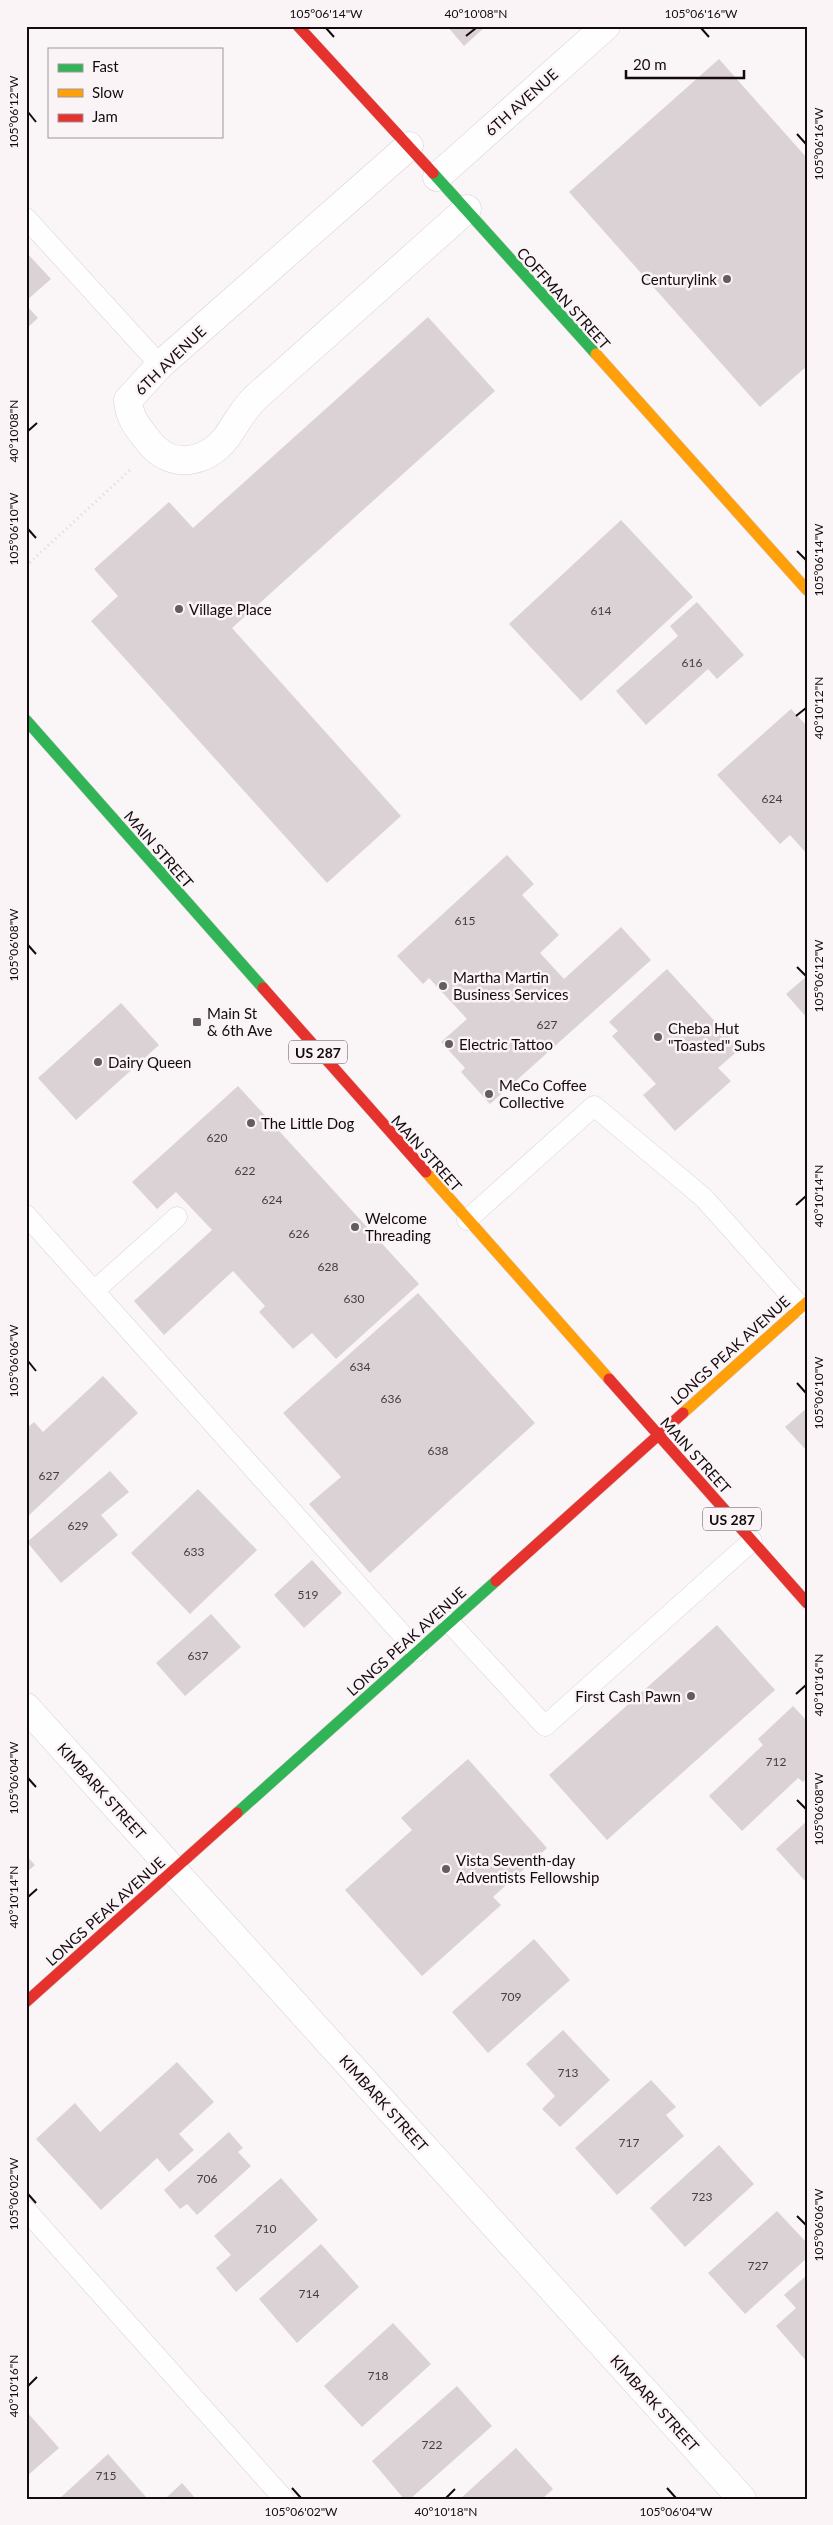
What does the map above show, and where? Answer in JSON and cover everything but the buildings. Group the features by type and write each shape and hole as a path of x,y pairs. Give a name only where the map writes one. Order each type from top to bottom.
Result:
{"main road":[{"name":"COFFMAN STREET","path":"298,26 467,209 807,590"},
{"name":"MAIN STREET","path":"26,720 807,1603"},
{"name":"LONGS PEAK AVENUE","path":"26,2002 804,1305"}],"street":[{"name":"6TH AVENUE","path":"436,177 606,26"},
{"name":"6TH AVENUE","path":"409,146 160,365 128,400 130,417 154,448 163,455 184,461 204,456 225,439 242,412 255,398 467,209"},
{"name":"KIMBARK STREET","path":"26,1707 742,2499"}],"lane":[{"path":"26,218 160,365"},
{"path":"467,1220 594,1106 704,1198 804,1305"},
{"path":"26,1215 417,1651"},
{"path":"94,1291 177,1217"},
{"path":"450,1622 546,1726 752,1541"},
{"path":"26,2210 284,2499"}],"path":[{"path":"26,566 136,464"}],"traffic: fast":[{"path":"433,173 596,354"},
{"path":"26,720 263,988"},
{"path":"237,1813 496,1581"}],"traffic: slow":[{"path":"596,354 807,590"},
{"path":"426,1172 609,1379"},
{"path":"683,1413 807,1302"}],"traffic: jam":[{"path":"298,26 433,173"},
{"path":"263,988 426,1172"},
{"path":"609,1379 807,1603"},
{"path":"496,1581 683,1413"},
{"path":"26,2002 237,1813"}],"place":[{"name":"Centurylink","path":"727,279"},
{"name":"Village Place","path":"179,609"},
{"name":"Martha Martin Business Services","path":"443,986"},
{"name":"Main St & 6th Ave","path":"197,1022"},
{"name":"Cheba Hut \"Toasted\" Subs","path":"658,1037"},
{"name":"Electric Tattoo","path":"449,1044"},
{"name":"Dairy Queen","path":"98,1062"},
{"name":"MeCo Coffee Collective","path":"489,1094"},
{"name":"The Little Dog","path":"251,1123"},
{"name":"Welcome Threading","path":"355,1227"},
{"name":"First Cash Pawn","path":"691,1696"},
{"name":"Vista Seventh-day Adventists Fellowship","path":"446,1869"}]}
